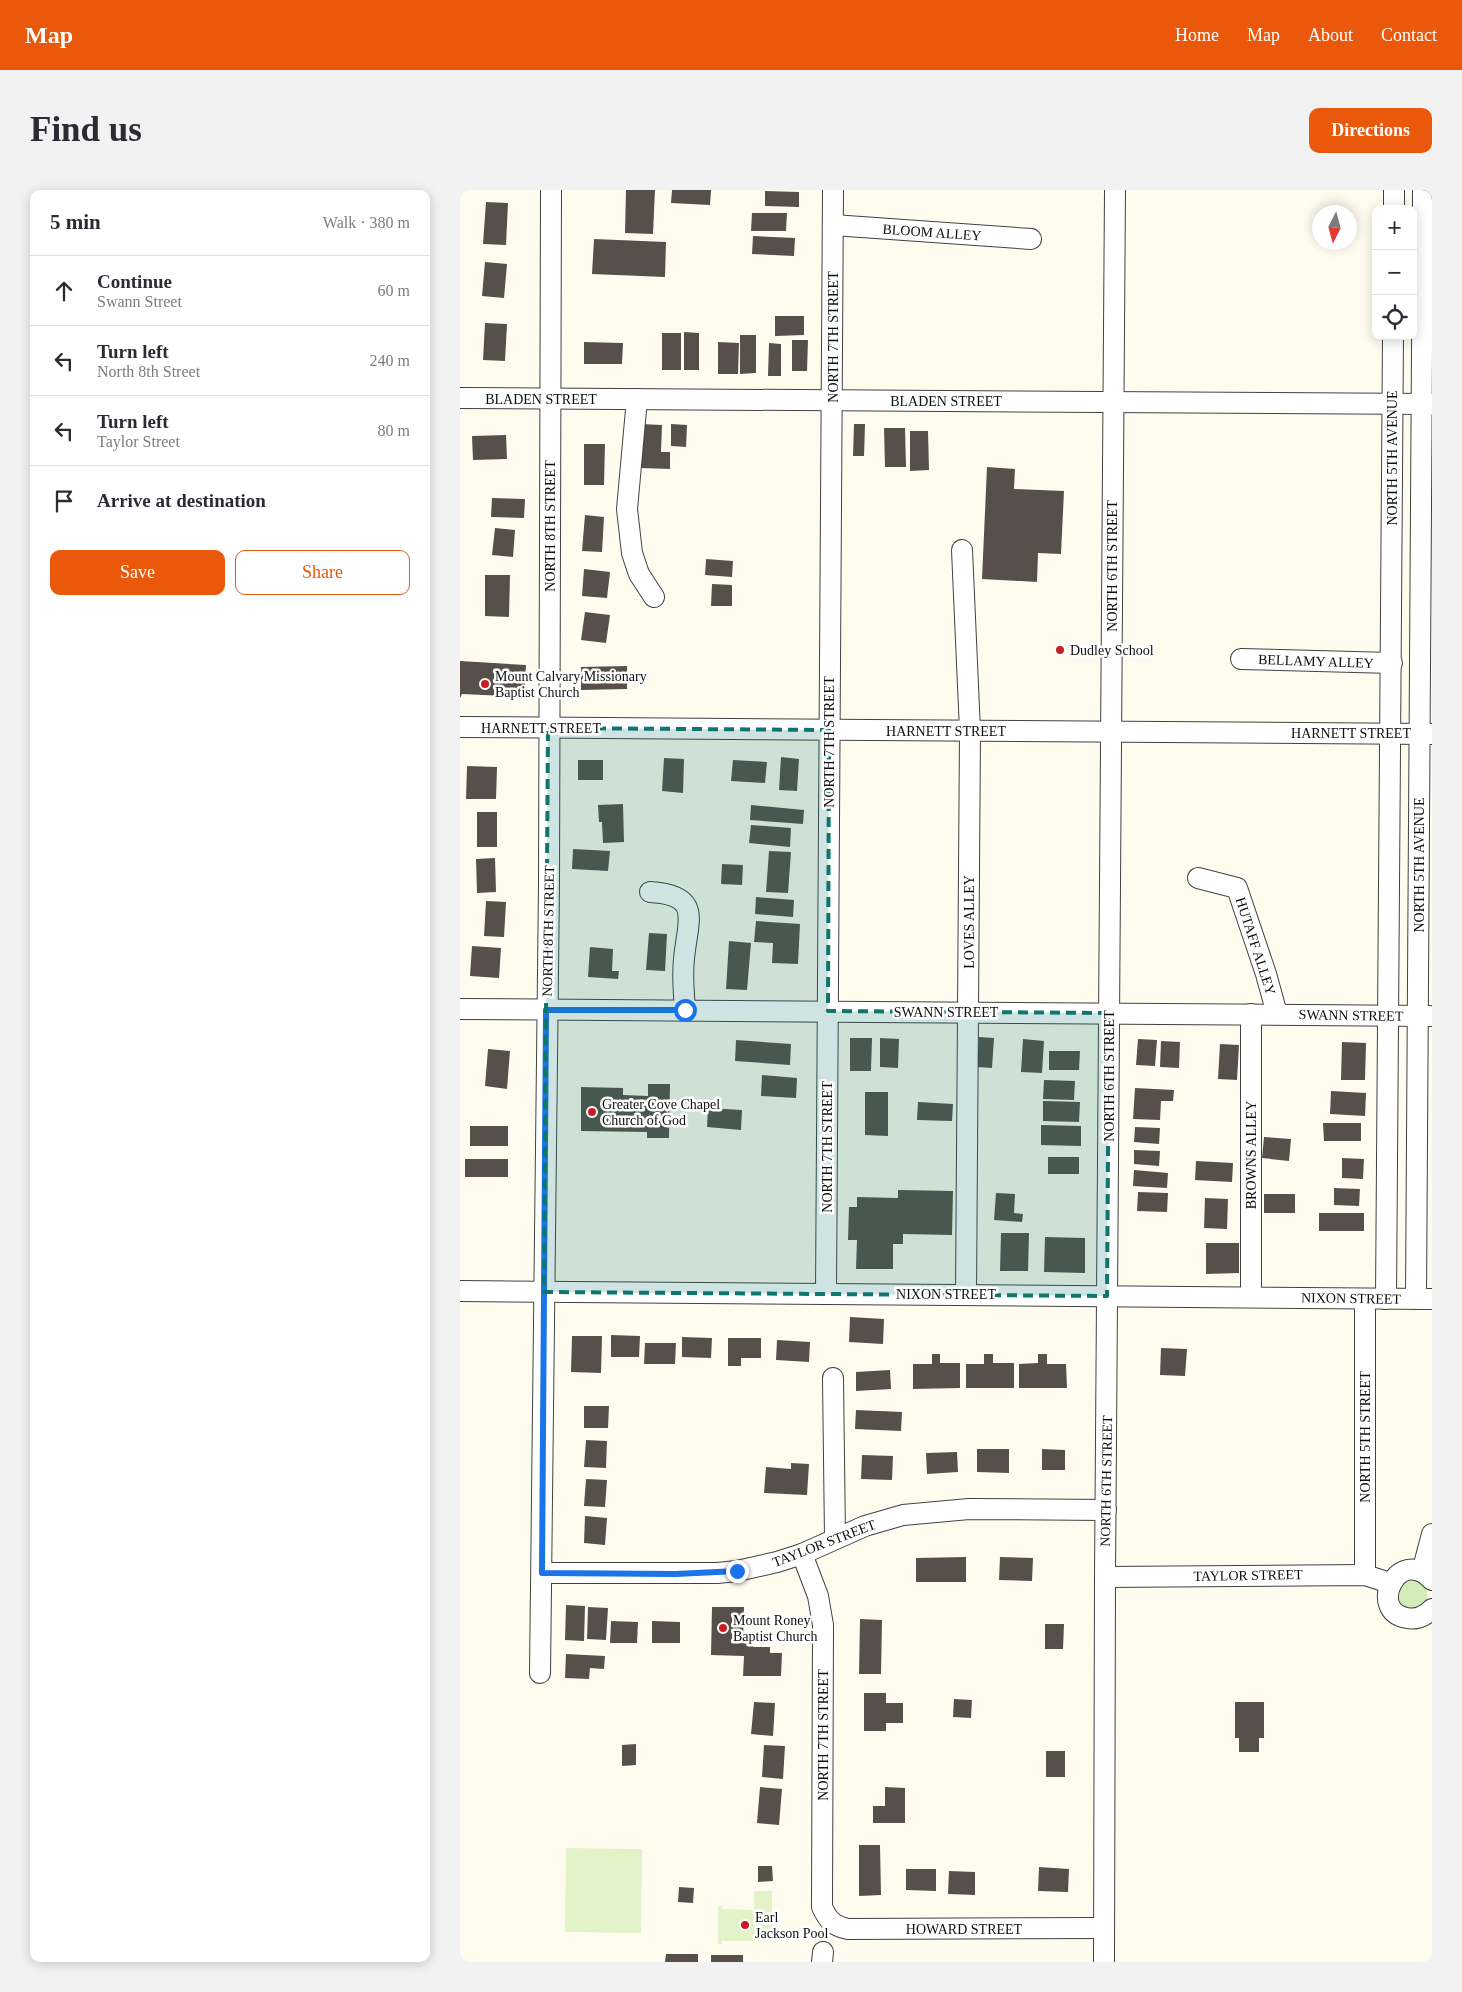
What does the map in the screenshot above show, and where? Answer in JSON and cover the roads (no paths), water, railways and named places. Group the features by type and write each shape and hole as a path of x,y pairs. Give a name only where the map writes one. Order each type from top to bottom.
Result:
{"street":[{"name":"NORTH 8TH STREET","path":"540,1673 551,399 551,190"},
{"name":"NORTH 7TH STREET","path":"826,1294 833,190"},
{"name":"NORTH 6TH STREET","path":"1104,1962 1115,190"},
{"path":"1394,190 1394,205"},
{"name":"NORTH 5TH AVENUE","path":"1424,190 1428,404 1424,1299"},
{"name":"BLOOM ALLEY","path":"833,225 1032,239"},
{"name":"NORTH 5TH AVENUE","path":"1386,1299 1392,733 1393,340"},
{"name":"BLADEN STREET","path":"460,398 1428,404"},
{"path":"637,399 628,509 632,553 639,574 654,597"},
{"name":"LOVES ALLEY","path":"962,550 970,731 966,1295"},
{"name":"BELLAMY ALLEY","path":"1241,659 1392,663"},
{"name":"HARNETT STREET","path":"460,727 1426,734"},
{"name":"HUTAFF ALLEY","path":"1198,878 1237,888 1266,974 1277,1014"},
{"path":"650,892 661,892 678,898 688,907 690,916 689,932 684,959 685,1010"},
{"name":"SWANN STREET","path":"460,1009 1425,1016"},
{"name":"BROWNS ALLEY","path":"1251,1014 1251,1297"},
{"name":"NIXON STREET","path":"460,1291 1424,1299"},
{"name":"NORTH 5TH STREET","path":"1365,1299 1365,1575"},
{"path":"833,1378 835,1538"},
{"name":"TAYLOR STREET","path":"542,1573 717,1573 769,1564 802,1554 835,1538 888,1518 941,1510 1106,1510"},
{"path":"1432,1534 1427,1576 1416,1570 1404,1571 1394,1578 1388,1588 1390,1606 1405,1618 1417,1618 1432,1609"},
{"name":"NORTH 7TH STREET","path":"802,1554 818,1596 823,1625 822,1907 827,1919"},
{"name":"TAYLOR STREET","path":"1105,1577 1365,1575 1390,1583"},
{"name":"HOWARD STREET","path":"827,1919 837,1927 848,1929 1104,1928"}],"place":[{"name":"Dudley School","path":"1060,650"},
{"name":"Mount Calvary Missionary Baptist Church","path":"485,684"},
{"name":"Greater Cove Chapel Church of God","path":"592,1112"},
{"name":"Mount Roney Baptist Church","path":"723,1628"},
{"name":"Earl Jackson Pool","path":"745,1925"}]}
